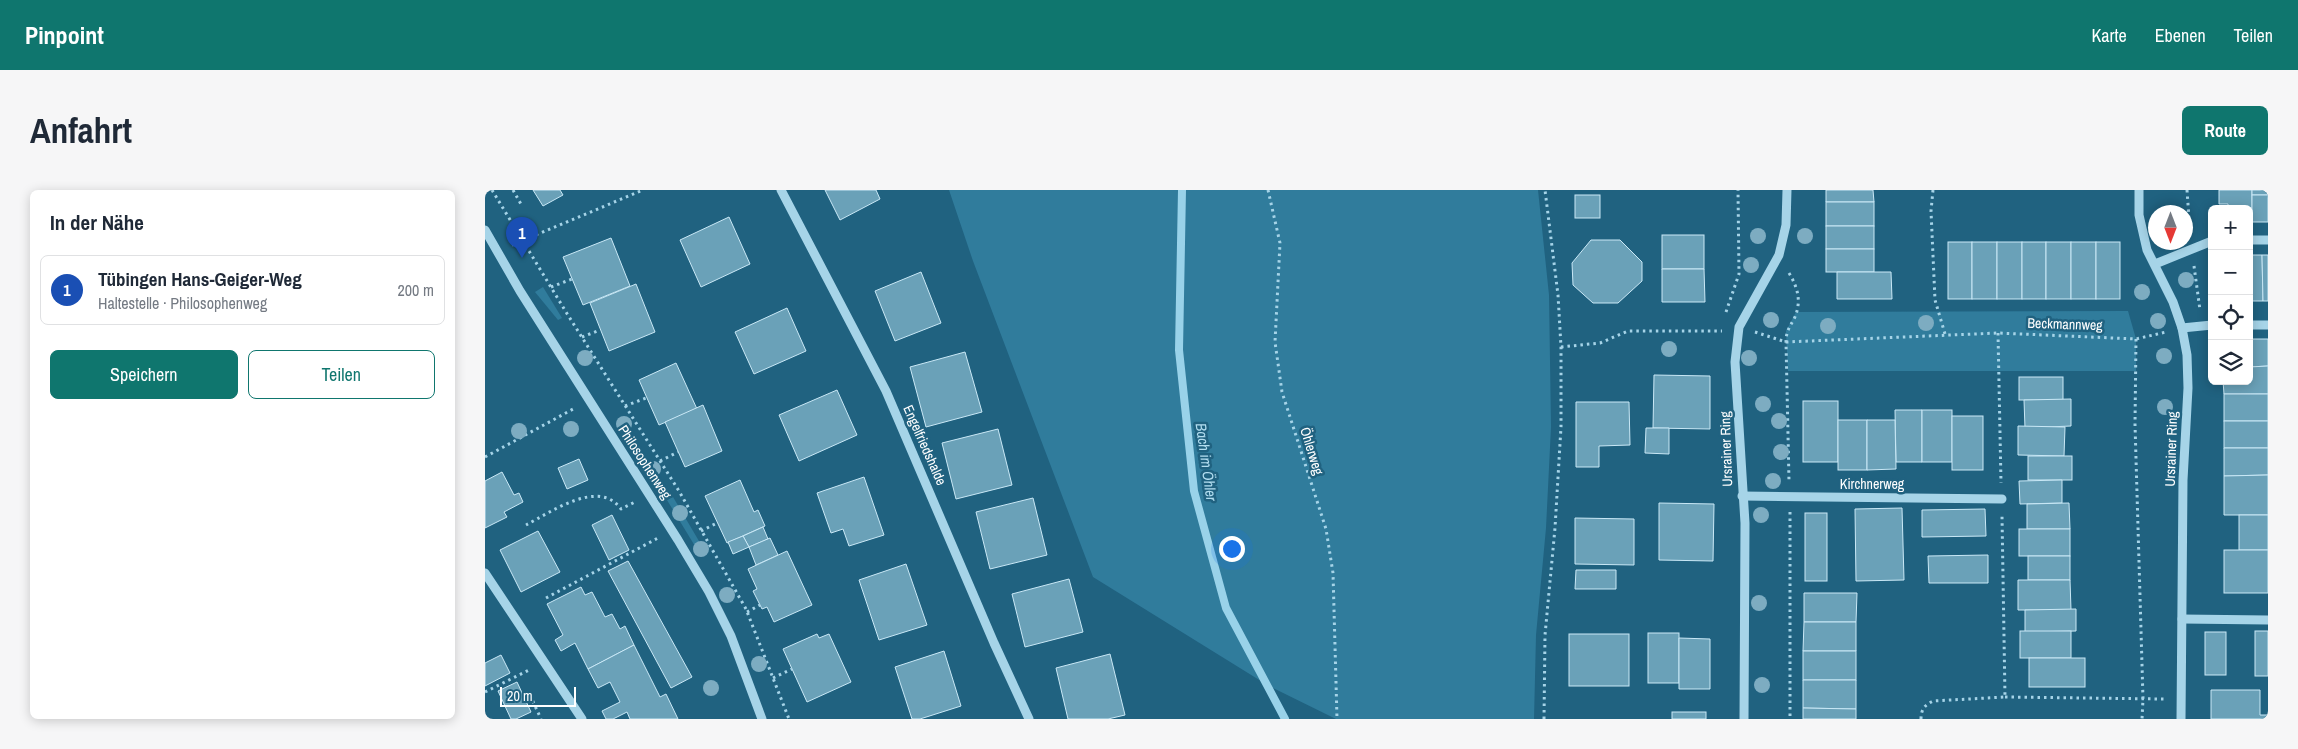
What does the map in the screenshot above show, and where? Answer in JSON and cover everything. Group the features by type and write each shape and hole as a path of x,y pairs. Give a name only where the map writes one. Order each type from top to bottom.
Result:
{"street":[{"name":"Engelfriedshalde","path":"781,190 886,391 994,643 1029,719"},
{"name":"Ursrainer Ring","path":"1744,719 1745,523 1742,496 1740,416 1735,362 1739,327 1779,255 1786,225 1787,190"},
{"name":"Ursrainer Ring","path":"2139,190 2142,233 2147,250 2173,302 2182,328 2187,356 2188,388 2183,480 2181,719"},
{"name":"Philosophenweg","path":"485,230 709,592 731,636 762,719"},
{"path":"2253,240 2268,240"},
{"path":"2155,264 2208,243"},
{"path":"2182,328 2208,325"},
{"path":"2253,325 2268,325"},
{"name":"Kirchnerweg","path":"1742,496 2002,499"},
{"path":"485,573 582,719"},
{"path":"2182,619 2268,620"}],"path":[{"path":"493,190 522,241 660,461 747,612 789,719"},
{"path":"513,190 522,206"},
{"path":"497,252 643,190"},
{"name":"Öhlerweg","path":"1268,190 1280,243 1275,342 1282,392 1326,528 1333,573 1337,719"},
{"path":"1544,719 1545,635 1555,528 1561,427 1561,347 1558,295 1545,190"},
{"path":"1726,314 1739,274 1738,190"},
{"path":"1933,190 1931,211 1935,300 1945,334"},
{"path":"551,287 572,279"},
{"path":"1723,331 1724,322"},
{"path":"1561,347 1600,343 1628,331 1723,331 1739,327"},
{"name":"Beckmannweg","path":"1739,327 1786,342 1998,333 2136,339 2182,328"},
{"path":"582,337 601,330"},
{"path":"1998,333 2005,697"},
{"path":"2136,339 2135,424 2142,719"},
{"path":"625,406 647,398"},
{"path":"485,456 589,400"},
{"path":"660,461 678,452"},
{"path":"526,525 580,498 590,496 610,500 617,503 621,509 628,506"},
{"path":"701,531 717,523"},
{"path":"546,598 672,530"},
{"path":"747,612 760,605"},
{"path":"773,678 792,669"},
{"path":"485,692 513,679"},
{"path":"530,695 541,719"},
{"path":"1921,719 1925,705 1933,701 2005,697 2181,699"}],"shaded area":[{"path":"949,190 1538,190 1549,295 1551,427 1546,528 1536,635 1534,719 1336,719 1269,686 1093,577 973,261"},
{"path":"543,287 562,318 558,320 535,292"},
{"path":"2128,311 2136,339 2136,371 1788,371 1786,331 1796,312"},
{"path":"673,497 706,553 701,556 667,500"}],"building":[{"path":"533,190 560,190 563,195 543,206"},
{"path":"825,190 876,190 880,199 840,220"},
{"path":"1826,190 1873,190 1874,202 1826,202"},
{"path":"2219,190 2252,190 2252,205 2219,204"},
{"path":"2252,190 2268,190 2268,195 2252,195"},
{"path":"1575,195 1600,195 1600,218 1575,218"},
{"path":"2252,195 2268,195 2268,222 2253,222"},
{"path":"1826,202 1874,202 1874,226 1826,226"},
{"path":"729,217 750,264 701,287 680,240"},
{"path":"1826,226 1874,226 1874,249 1826,249"},
{"path":"1662,235 1704,235 1704,269 1662,269"},
{"path":"611,238 630,286 583,305 563,257"},
{"path":"1591,240 1620,240 1642,262 1642,281 1618,303 1593,303 1573,285 1572,263"},
{"path":"1948,242 1972,242 1972,299 1948,299"},
{"path":"1972,242 1997,242 1997,299 1972,299"},
{"path":"1997,242 2022,242 2022,299 1997,299"},
{"path":"2022,242 2046,242 2046,299 2022,299"},
{"path":"2046,242 2071,242 2071,299 2046,299"},
{"path":"2071,242 2096,242 2096,299 2071,299"},
{"path":"2096,242 2120,242 2120,299 2096,299"},
{"path":"1826,249 1874,249 1874,272 1826,272"},
{"path":"2253,255 2262,255 2263,301 2253,301"},
{"path":"2262,255 2268,255 2268,301 2263,301"},
{"path":"1662,269 1704,269 1705,302 1662,302"},
{"path":"921,272 941,323 895,341 875,291"},
{"path":"1837,272 1891,272 1892,299 1837,299"},
{"path":"636,284 655,332 609,351 590,303"},
{"path":"787,308 806,351 754,374 735,332"},
{"path":"2253,339 2268,339 2268,366 2253,367"},
{"path":"965,352 982,412 926,427 910,367"},
{"path":"676,363 697,409 659,425 639,380"},
{"path":"2268,366 2268,394 2224,394 2223,385 2253,385 2253,367"},
{"path":"1654,375 1710,376 1710,429 1653,428"},
{"path":"2019,377 2063,377 2063,400 2019,400"},
{"path":"837,390 857,435 799,461 779,415"},
{"path":"2224,394 2268,394 2268,421 2224,421"},
{"path":"2071,399 2071,426 2025,428 2024,400"},
{"path":"1803,401 1838,401 1838,462 1803,462"},
{"path":"1576,402 1629,402 1630,445 1599,446 1599,467 1576,467"},
{"path":"703,405 722,451 685,467 665,422"},
{"path":"1895,410 1922,410 1922,462 1896,462"},
{"path":"1922,410 1952,410 1952,462 1922,462"},
{"path":"1952,416 1983,416 1983,470 1952,470"},
{"path":"1838,420 1867,420 1867,470 1838,470"},
{"path":"1867,420 1895,420 1896,469 1867,470"},
{"path":"2224,421 2268,421 2268,448 2224,448"},
{"path":"2018,426 2065,427 2064,456 2018,455"},
{"path":"1646,428 1669,428 1669,454 1645,453"},
{"path":"998,429 1012,485 956,499 942,443"},
{"path":"2224,448 2268,448 2268,475 2224,476"},
{"path":"2028,456 2072,456 2072,480 2028,480"},
{"path":"579,459 588,480 567,489 558,468"},
{"path":"502,472 514,495 519,493 523,502 504,512 507,517 485,528 485,481"},
{"path":"2268,475 2268,515 2224,515 2224,476"},
{"path":"864,477 884,535 849,546 843,529 831,533 817,493"},
{"path":"740,480 754,512 758,510 765,526 727,543 705,496"},
{"path":"2062,480 2062,503 2020,504 2019,481"},
{"path":"1033,498 1047,555 990,569 976,512"},
{"path":"1659,503 1714,504 1713,561 1659,560"},
{"path":"2069,503 2070,529 2027,529 2027,504"},
{"path":"1902,508 1904,580 1856,581 1855,509"},
{"path":"1985,509 1986,536 1922,537 1922,510"},
{"path":"1805,513 1827,513 1827,581 1805,581"},
{"path":"612,515 629,550 609,560 592,525"},
{"path":"2239,515 2268,515 2268,550 2239,550"},
{"path":"1575,518 1634,519 1634,565 1575,564"},
{"path":"763,527 768,539 749,547 743,536"},
{"path":"2019,529 2070,529 2070,556 2019,556"},
{"path":"538,531 560,572 521,592 500,550"},
{"path":"743,536 749,547 733,554 728,542"},
{"path":"770,538 778,555 756,565 749,547"},
{"path":"2224,550 2268,550 2268,593 2224,593"},
{"path":"787,551 812,605 774,622 767,607 762,609 753,591 757,589 748,569"},
{"path":"1988,555 1988,583 1929,583 1928,556"},
{"path":"2028,556 2070,556 2070,580 2028,580"},
{"path":"628,561 692,677 671,688 608,571"},
{"path":"906,564 927,625 879,640 859,580"},
{"path":"1576,570 1616,570 1616,589 1575,589"},
{"path":"1069,579 1083,632 1025,647 1012,594"},
{"path":"2018,580 2070,580 2071,610 2018,610"},
{"path":"581,587 585,595 592,592 605,617 612,614 620,629 625,626 634,645 588,669 575,643 561,651 555,640 563,635 547,604"},
{"path":"1804,593 1857,593 1856,622 1804,622"},
{"path":"2076,609 2076,631 2025,632 2025,610"},
{"path":"1804,622 1856,622 1856,651 1803,651"},
{"path":"2020,631 2071,631 2071,658 2020,658"},
{"path":"2255,631 2268,631 2268,676 2255,676"},
{"path":"2205,632 2226,632 2226,675 2205,675"},
{"path":"1648,633 1679,633 1679,683 1648,683"},
{"path":"817,634 819,638 829,634 851,682 807,702 783,649"},
{"path":"1569,634 1629,634 1629,686 1569,686"},
{"path":"1679,638 1710,639 1710,689 1679,689"},
{"path":"634,645 660,697 666,694 678,719 630,719 627,712 613,719 606,719 602,711 620,702 610,682 598,688 588,669"},
{"path":"944,651 961,706 920,719 912,719 895,667"},
{"path":"1803,651 1856,651 1856,680 1803,680"},
{"path":"1110,654 1125,715 1108,719 1068,719 1056,668"},
{"path":"501,655 510,673 485,686 485,663"},
{"path":"2029,658 2085,658 2085,687 2029,687"},
{"path":"1803,680 1856,680 1856,709 1803,708"},
{"path":"517,682 531,712 516,719 511,719 498,691"},
{"path":"2211,690 2260,690 2260,715 2268,715 2268,719 2211,719"},
{"path":"1803,708 1856,709 1856,719 1803,719"},
{"path":"1672,712 1706,712 1706,719 1672,719"}],"waterway":[{"name":"Bach im Öhler","path":"1182,190 1179,350 1194,491 1226,608 1285,719"}],"place":[{"name":"Tübingen Hans-Geiger-Weg","path":"522,258"}]}
